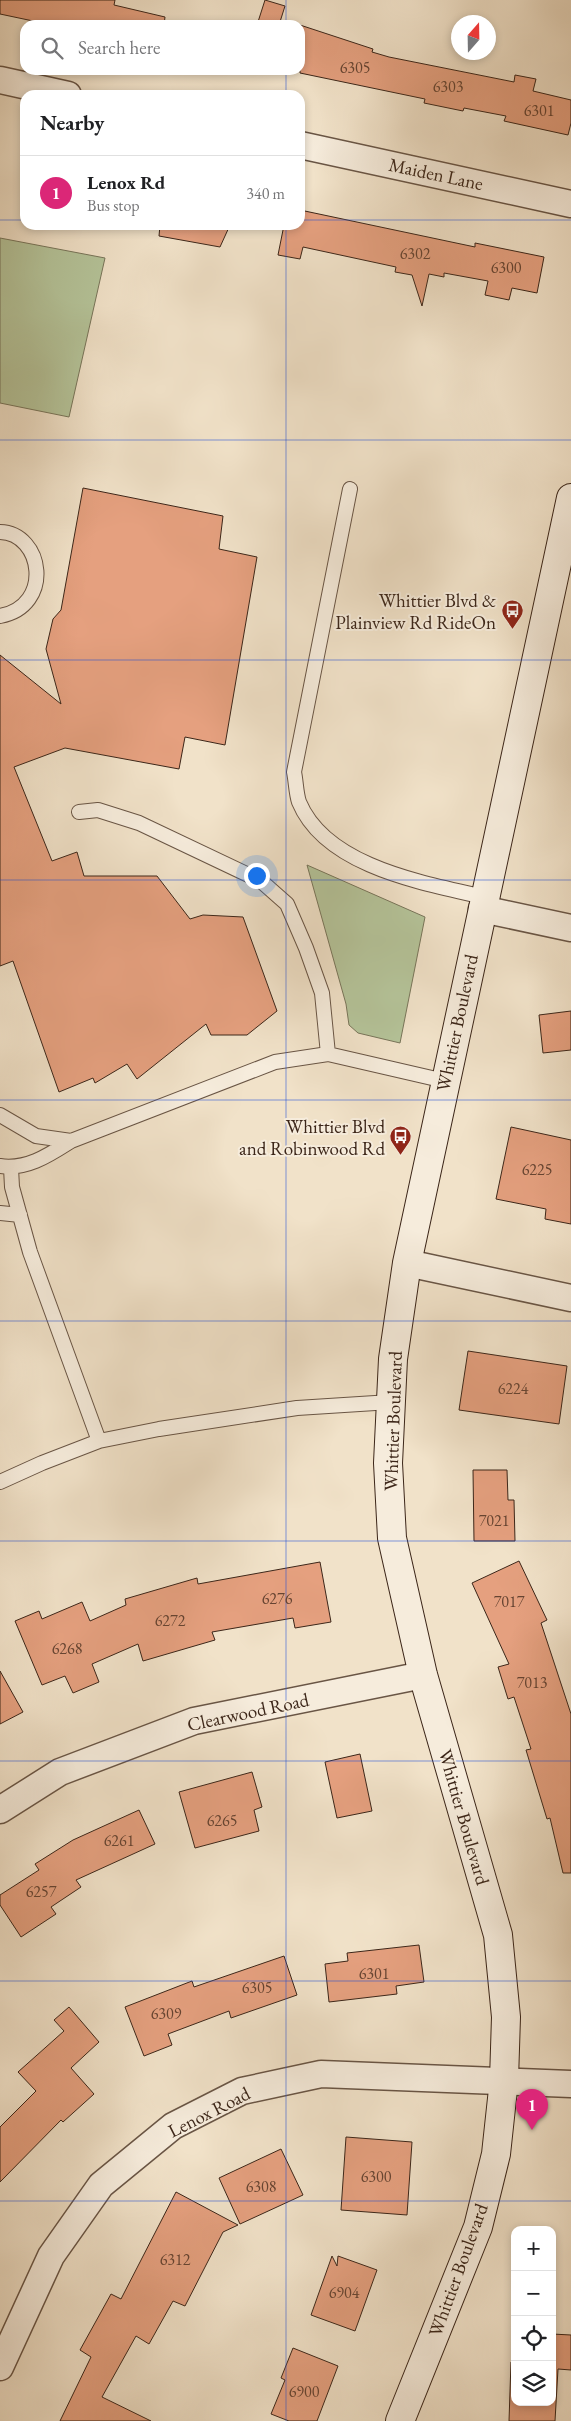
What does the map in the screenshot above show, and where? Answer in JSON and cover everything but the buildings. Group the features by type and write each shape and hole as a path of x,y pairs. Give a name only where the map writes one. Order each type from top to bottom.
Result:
{"street":[{"path":"0,80 45,90"},
{"name":"Maiden Lane","path":"305,146 571,204"},
{"name":"Whittier Boulevard","path":"400,2421 478,2227 496,2154 504,2080 506,2017 498,1935 423,1675 392,1538 388,1463 393,1359 407,1263 483,903 565,560 571,498"},
{"path":"483,903 571,928"},
{"path":"407,1263 571,1298"},
{"name":"Clearwood Road","path":"0,1810 60,1772 194,1721 423,1675"},
{"name":"Lenox Road","path":"0,2367 51,2256 101,2185 173,2126 242,2091 321,2074 571,2084"}],"lane":[{"path":"350,489 294,772 299,802 315,827 339,848 370,865 483,903"},
{"path":"0,532 5,532 24,542 35,560 37,581 29,601 12,614 0,616"},
{"path":"79,812 98,810 139,823 261,881 287,904 306,948 322,993 328,1054"},
{"path":"99,1442 30,1252 5,1167 42,1160 71,1141 275,1062 328,1054 445,1081"},
{"path":"0,1115 36,1136 71,1141"},
{"path":"0,1213 20,1216"},
{"path":"0,1482 42,1463 99,1442 159,1429 297,1408 391,1402"}],"green space":[{"path":"0,238 105,258 69,417 0,403"},
{"path":"307,865 425,917 400,1043 358,1033 349,1025 346,1004"}],"place":[{"name":"Whittier Blvd & Plainview Rd RideOn","path":"512,630"},
{"name":"Whittier Blvd and Robinwood Rd","path":"401,1156"},
{"name":"Lenox Rd","path":"532,2130"}]}
